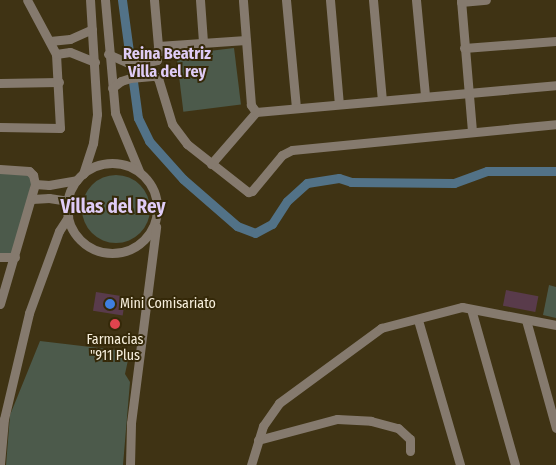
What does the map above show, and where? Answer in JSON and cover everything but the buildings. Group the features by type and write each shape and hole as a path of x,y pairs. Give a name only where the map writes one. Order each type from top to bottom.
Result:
{"street":[{"path":"0,127 60,128 56,54 27,0"},
{"path":"90,0 97,114 93,143 80,177 67,201 68,217 73,231 83,243 96,251 112,254 127,251 141,244 151,232 157,218"},
{"path":"105,0 108,54 115,113 139,171"},
{"path":"108,54 122,61 145,63 157,60 158,46 154,0"},
{"path":"200,0 203,42"},
{"path":"243,0 251,105 256,112"},
{"path":"286,0 296,108"},
{"path":"330,0 339,104"},
{"path":"373,0 382,100"},
{"path":"416,0 425,96"},
{"path":"472,132 461,1 486,0"},
{"path":"50,40 70,39 92,29"},
{"path":"158,46 246,40"},
{"path":"464,48 556,41"},
{"path":"56,54 70,52 95,62"},
{"path":"112,88 121,81 130,78 155,76 158,78 172,124 188,144 248,192 252,191 282,155 292,150 556,124"},
{"path":"0,83 59,82"},
{"path":"211,164 256,112 556,85"},
{"path":"35,184 49,185 80,177 96,166 110,163 126,165 139,171 148,180 155,192 158,205 157,218 131,423 130,465"},
{"path":"0,169 29,171 34,176 35,184 15,258 0,301"},
{"path":"32,199 49,198 67,201"},
{"path":"0,464 4,419 29,313 59,231 68,217"},
{"path":"0,257 15,258"},
{"path":"251,465 263,426 279,403 381,328 418,320 462,307 556,325"},
{"path":"471,309 515,465"},
{"path":"418,320 460,465"},
{"path":"526,320 556,428"},
{"path":"258,440 336,418 371,421 398,428 410,439 410,451"}],"green space":[{"path":"234,48 241,105 183,112 176,55"},
{"path":"0,169 33,175 15,257 0,257"},
{"path":"123,175 135,181 144,190 150,202 148,222 140,233 123,243 109,243 92,233 84,222 82,202 92,185 103,177"},
{"path":"549,285 556,287 556,318 543,315"},
{"path":"40,341 116,350 128,360 125,374 130,382 123,465 6,465 10,415"}],"waterway":[{"path":"122,0 138,118 149,141 183,179 237,226 255,233 272,224 287,201 307,183 339,178 351,182 454,183 487,171 556,171"}],"place":[{"name":"Mini Comisariato","path":"110,304"},
{"name":"Farmacias \"911 Plus","path":"115,324"}],"district":[{"name":"Reina Beatriz Villa del rey","path":"167,63"},
{"name":"Villas del Rey","path":"113,207"}]}
